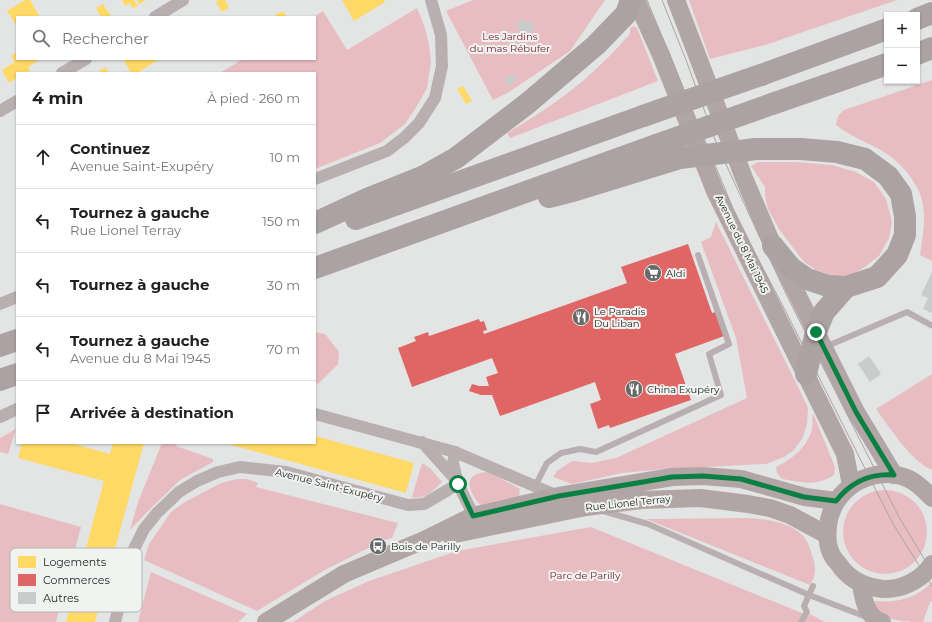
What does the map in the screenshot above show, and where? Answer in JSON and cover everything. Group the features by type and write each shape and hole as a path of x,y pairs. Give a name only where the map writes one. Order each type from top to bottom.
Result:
{"highway":[{"path":"316,223 367,199 422,177 456,158 528,103 596,45 626,14 631,0"},
{"path":"920,17 932,13"},
{"path":"316,234 884,30"},
{"path":"920,53 932,48"},
{"path":"316,268 656,145 884,65"},
{"path":"439,224 576,190 680,158 756,149 801,149 838,152 865,159 888,176 900,194 905,216 905,235 897,255 877,277 846,287 828,286 807,279 791,268 773,246"},
{"path":"806,374 817,344 824,312 846,287"},
{"path":"0,346 16,340"},
{"path":"0,380 16,374"}],"main road":[{"name":"Avenue du 8 Mai 1945","path":"636,0 661,55 716,191 845,454 851,486"},
{"path":"676,0 744,178 817,344 894,475"},
{"path":"932,498 922,487 909,479 885,474 869,476 860,480 843,492 836,501 829,518 827,535 831,553 841,569 861,584 874,588 887,589 901,587 913,582 924,574 932,564"},
{"name":"Rue Lionel Terray","path":"266,622 344,574 424,540 559,496 672,477 703,476 741,479 804,497 836,501"},
{"name":"Rue Lionel Terray","path":"477,522 641,500 677,498 721,500 748,504 790,515 827,535"},
{"path":"861,584 864,602 869,612 880,621"}],"street":[{"path":"157,16 183,0"},
{"path":"316,179 387,151 404,138 419,123 435,98 442,66 441,36 431,0"},
{"path":"64,72 84,60"},
{"path":"0,111 16,101"},
{"path":"0,304 16,297"},
{"path":"0,417 16,409"},
{"path":"316,414 455,452 586,507"},
{"path":"422,442 458,484"},
{"path":"455,452 453,463 458,484 477,522"},
{"name":"Avenue Saint-Exupéry","path":"134,548 144,529 157,513 179,492 197,481 218,472 240,468 286,472 408,505 424,504 458,484"},
{"name":"Avenue Saint-Exupéry","path":"115,622 118,612"}],"lane":[{"path":"535,486 547,463 561,453 580,449 596,452 721,395 709,354 729,344 698,255"},
{"path":"817,344 907,312 931,325"},
{"path":"586,507 648,524 809,595 859,615 880,621"},
{"path":"801,622 806,612 804,606 813,586"}],"green space":[{"name":"Les Jardins du mas Rébufer","path":"473,0 605,0 570,51 509,92 493,100 446,11"},
{"path":"689,0 897,0 765,45 710,59"},
{"path":"417,8 425,28 429,44 431,62 427,88 405,124 380,143 316,169 316,72 222,72 241,60 316,60 316,16 315,16 323,11 347,50"},
{"path":"634,26 637,28 658,81 510,138 507,133 557,101 591,74 625,40 630,34 630,28"},
{"path":"932,80 932,261 920,255 924,212 922,198 915,184 905,170 887,154 836,125 838,116 844,110"},
{"path":"758,162 795,162 832,165 856,172 874,182 886,199 892,221 889,238 879,256 853,274 836,277 816,270 804,262 779,229 768,209 765,187 751,166"},
{"path":"716,222 808,408 807,424 802,439 794,450 784,457 766,464 665,469 622,473 572,484 553,477 557,471 572,461 591,463 616,458 747,398 736,338 701,242 711,237"},
{"path":"316,332 325,334 339,352 338,364 318,384 316,383"},
{"path":"932,374 932,470 924,466 908,451 876,409"},
{"path":"813,413 835,467 834,475 821,481 808,483 782,479 777,473 776,467 798,452 807,442 812,429"},
{"path":"16,429 8,454 0,452 0,438"},
{"path":"162,444 177,444 176,446 213,459 213,462 180,480 130,530 138,502"},
{"path":"422,463 430,468 442,482 425,496 417,498 412,497"},
{"path":"485,472 493,474 520,489 519,497 483,508 472,492 470,482 472,477"},
{"path":"237,479 247,479 258,483 256,487 398,523 392,538 384,540 323,571 257,611 144,560 149,544 171,512 185,502 221,483"},
{"path":"877,490 893,490 909,497 920,508 927,524 927,540 924,548 915,562 909,567 893,574 877,574 861,567 850,556 843,540 843,524 850,508 861,497"},
{"path":"0,504 81,527 75,548 10,548 10,612 59,612 56,622 0,622"},
{"path":"747,518 769,520 784,524 798,531 803,536 809,546 815,565 815,572 810,585 646,519"},
{"name":"Parc de Parilly","path":"591,527 809,616 810,614 825,622 293,622 325,601 369,581 457,551"},
{"path":"151,572 247,614 238,622 138,622 141,612 142,612"},
{"path":"932,582 932,601 930,602 923,622 892,619 882,614 875,607 873,601 905,599 920,592"}],"building: Logements":[{"path":"25,0 30,0 39,16 16,16 16,24 7,11"},
{"path":"122,0 134,0 138,6 133,8 129,3 125,6"},
{"path":"137,0 146,0 139,4"},
{"path":"219,0 225,0 229,8 222,12 216,2"},
{"path":"342,0 384,0 385,2 354,21"},
{"path":"103,4 111,16 100,16 96,8"},
{"path":"283,11 286,16 274,16"},
{"path":"16,53 16,60 39,60 28,67 30,70 27,72 16,72 16,79 9,83 2,70 15,62 11,56"},
{"path":"124,60 158,60 139,72 130,72"},
{"path":"106,67 108,72 98,72"},
{"path":"463,86 472,101 466,104 457,89"},
{"path":"316,436 414,463 406,493 228,444 316,444"},
{"path":"22,444 75,444 110,454 113,444 144,444 115,548 86,548 104,481 18,458"},
{"path":"69,612 98,612 95,622 66,622"}],"building: Commerces":[{"path":"688,244 712,313 716,312 724,336 675,354 691,400 610,428 609,425 598,429 590,404 601,400 595,382 500,416 492,395 481,395 469,391 472,384 489,386 486,377 498,373 492,358 412,387 398,348 416,341 414,337 428,332 429,336 479,319 480,322 484,321 487,330 483,331 484,334 627,283 621,267"}],"building: Autres":[{"path":"524,19 526,22 530,20 535,29 523,36 516,24"},
{"path":"513,74 517,80 508,86 504,79"},
{"path":"932,272 932,313 923,309 928,298 921,295"},
{"path":"869,356 881,374 870,382 858,364"}],"tram line":[{"path":"647,0 739,223 784,308 893,524 932,586"},
{"path":"662,0 717,145 787,296 899,517 932,572"}],"place":[{"name":"Aldi","path":"653,273"},
{"name":"Le Paradis Du Liban","path":"581,317"},
{"name":"China Exupéry","path":"634,389"},
{"name":"Bois de Parilly","path":"378,546"}],"route":[{"path":"458,484 473,516 559,496 672,477 703,476 741,479 804,497 836,501 843,492 860,480 869,476 885,474 894,475 856,412 816,332"}]}
